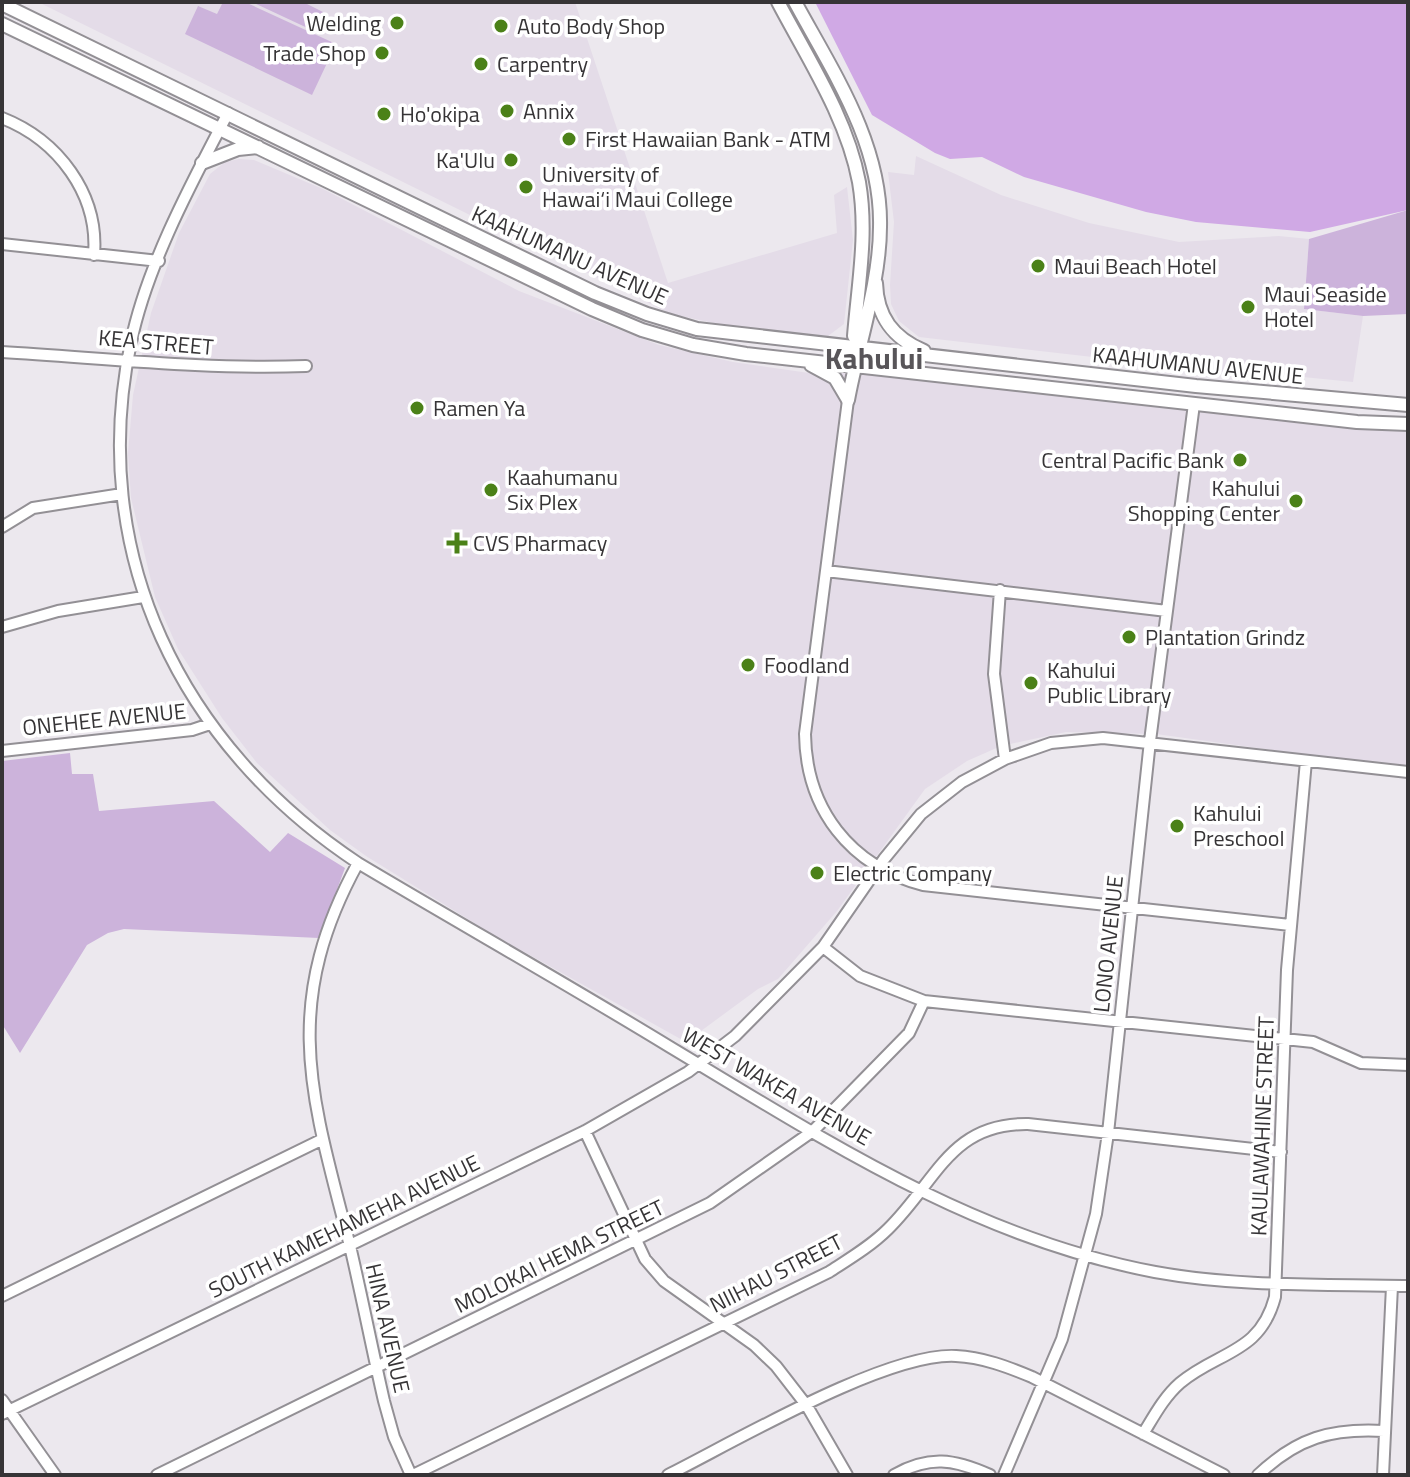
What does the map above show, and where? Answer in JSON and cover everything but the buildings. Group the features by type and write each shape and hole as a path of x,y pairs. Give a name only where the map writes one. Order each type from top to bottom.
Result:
{"main road":[{"path":"778,2 837,117 853,159 863,233 854,336 857,348"},
{"path":"795,2 854,112 870,156 878,191 877,295 887,325 911,345 946,357"},
{"name":"KAAHUMANU AVENUE","path":"2,4 513,253 647,314 710,331 1196,386 1408,405"},
{"name":"KAAHUMANU AVENUE","path":"2,24 506,268 642,330 693,345 800,361 1357,422 1408,424"},
{"path":"202,163 238,149 258,147"},
{"path":"860,193 878,191"},
{"path":"506,268 513,253"},
{"path":"848,400 877,254"},
{"path":"806,342 837,338 845,332 859,292"},
{"path":"800,361 835,378 848,400"},
{"path":"1028,385 1030,367"},
{"path":"848,400 862,379 889,370"},
{"path":"1194,404 1196,386"},
{"path":"1357,422 1359,403"}],"street":[{"name":"WEST WAKEA AVENUE","path":"228,113 202,163 138,314 120,417 122,494 143,597 184,685 210,724 275,799 311,831 358,863 920,1193 1007,1231 1154,1272 1276,1282 1408,1286"},
{"path":"2,118 46,144 77,180 93,221 94,255"},
{"path":"2,244 159,261"},
{"name":"KEA STREET","path":"2,352 128,358 233,369 306,366"},
{"path":"848,400 807,710 807,769 829,823 877,869 905,881 941,889 1290,925"},
{"name":"LONO AVENUE","path":"1004,1475 1062,1339 1087,1255 1108,1133 1150,741 1194,404"},
{"path":"2,527 33,508 122,494"},
{"path":"826,571 1167,611"},
{"path":"1000,590 994,674 1005,759"},
{"path":"2,627 58,611 143,597"},
{"name":"ONEHEE AVENUE","path":"2,751 192,730 210,724"},
{"name":"SOUTH KAMEHAMEHA AVENUE","path":"5,1413 585,1131 699,1064 735,1036 823,947 877,869 921,814 962,782 1005,759 1066,740 1150,741 1408,772"},
{"name":"KAULAWAHINE STREET","path":"1143,1434 1160,1405 1179,1384 1236,1352 1254,1337 1273,1304 1290,925 1306,761"},
{"name":"HINA AVENUE","path":"358,863 331,919 310,1005 309,1060 321,1140 350,1246 376,1367 394,1437 412,1475"},
{"path":"823,947 860,976 924,1001 1285,1039 1324,1045 1361,1063 1408,1065"},
{"name":"MOLOKAI HEMA STREET","path":"157,1475 710,1203 813,1131 909,1033 924,1001"},
{"name":"NIIHAU STREET","path":"412,1475 723,1324 852,1257 888,1230 962,1143 993,1125 1028,1124 1281,1152"},
{"path":"585,1131 645,1259 657,1273 776,1366 807,1406 847,1475"},
{"path":"2,1296 321,1140"},
{"path":"1383,1475 1392,1286"},
{"path":"668,1475 807,1406 911,1360 968,1357 1007,1367 1043,1383 1224,1475"},
{"path":"2,1400 5,1413 55,1475"},
{"path":"1258,1475 1285,1451 1321,1433 1384,1431"},
{"path":"894,1475 920,1462 937,1459 990,1475"}],"shaded area":[{"name":"University of Hawai‘i Maui College","path":"38,2 575,2 668,283 837,233 834,195 847,187 853,240 844,324 828,336 723,325 671,314"},
{"path":"223,2 245,2 336,44 312,95 185,34 198,6 217,14"},
{"path":"252,2 303,2 323,12 314,31"},
{"path":"815,2 1408,2 1408,210 1310,232 1196,222 1146,212 1024,177 982,157 950,159 872,115"},
{"name":"Maui Beach Hotel","path":"916,156 1001,195 1089,223 1179,242 1279,236 1309,239 1304,309 1363,316 1353,382 1293,376 1293,380 919,337 899,321 891,304 894,222 888,172 914,175"},
{"path":"254,160 323,189 519,291 659,345 733,362 823,375 854,366 1408,424 1408,769 1156,734 1066,732 1001,746 967,761 925,789 837,911 778,979 758,989 686,1042 492,934 366,856 330,830 257,763 222,718 178,649 155,597 131,498 128,453 133,395 151,313 179,233 210,174 225,162"},
{"path":"1408,210 1408,314 1363,316 1304,309 1309,239"},
{"path":"70,753 72,774 93,774 99,811 214,801 270,852 288,833 345,868 319,938 124,929 108,933 87,945 20,1053 2,1024 2,761"}],"place":[{"name":"Welding","path":"397,23"},
{"name":"Auto Body Shop","path":"501,26"},
{"name":"Trade Shop","path":"382,53"},
{"name":"Carpentry","path":"481,64"},
{"name":"Annix","path":"507,111"},
{"name":"Ho'okipa","path":"384,114"},
{"name":"First Hawaiian Bank - ATM","path":"569,139"},
{"name":"Ka'Ulu","path":"511,160"},
{"name":"University of Hawai‘i Maui College","path":"526,187"},
{"name":"Maui Beach Hotel","path":"1038,266"},
{"name":"Maui Seaside Hotel","path":"1248,307"},
{"name":"Ramen Ya","path":"417,408"},
{"name":"Central Pacific Bank","path":"1240,460"},
{"name":"Kaahumanu Six Plex","path":"491,490"},
{"name":"Kahului Shopping Center","path":"1296,501"},
{"name":"CVS Pharmacy","path":"457,543"},
{"name":"Plantation Grindz","path":"1129,637"},
{"name":"Foodland","path":"748,665"},
{"name":"Kahului Public Library","path":"1031,683"},
{"name":"Kahului Preschool","path":"1177,826"},
{"name":"Electric Company","path":"817,873"}],"district":[{"name":"Kahului","path":"874,359"}]}
